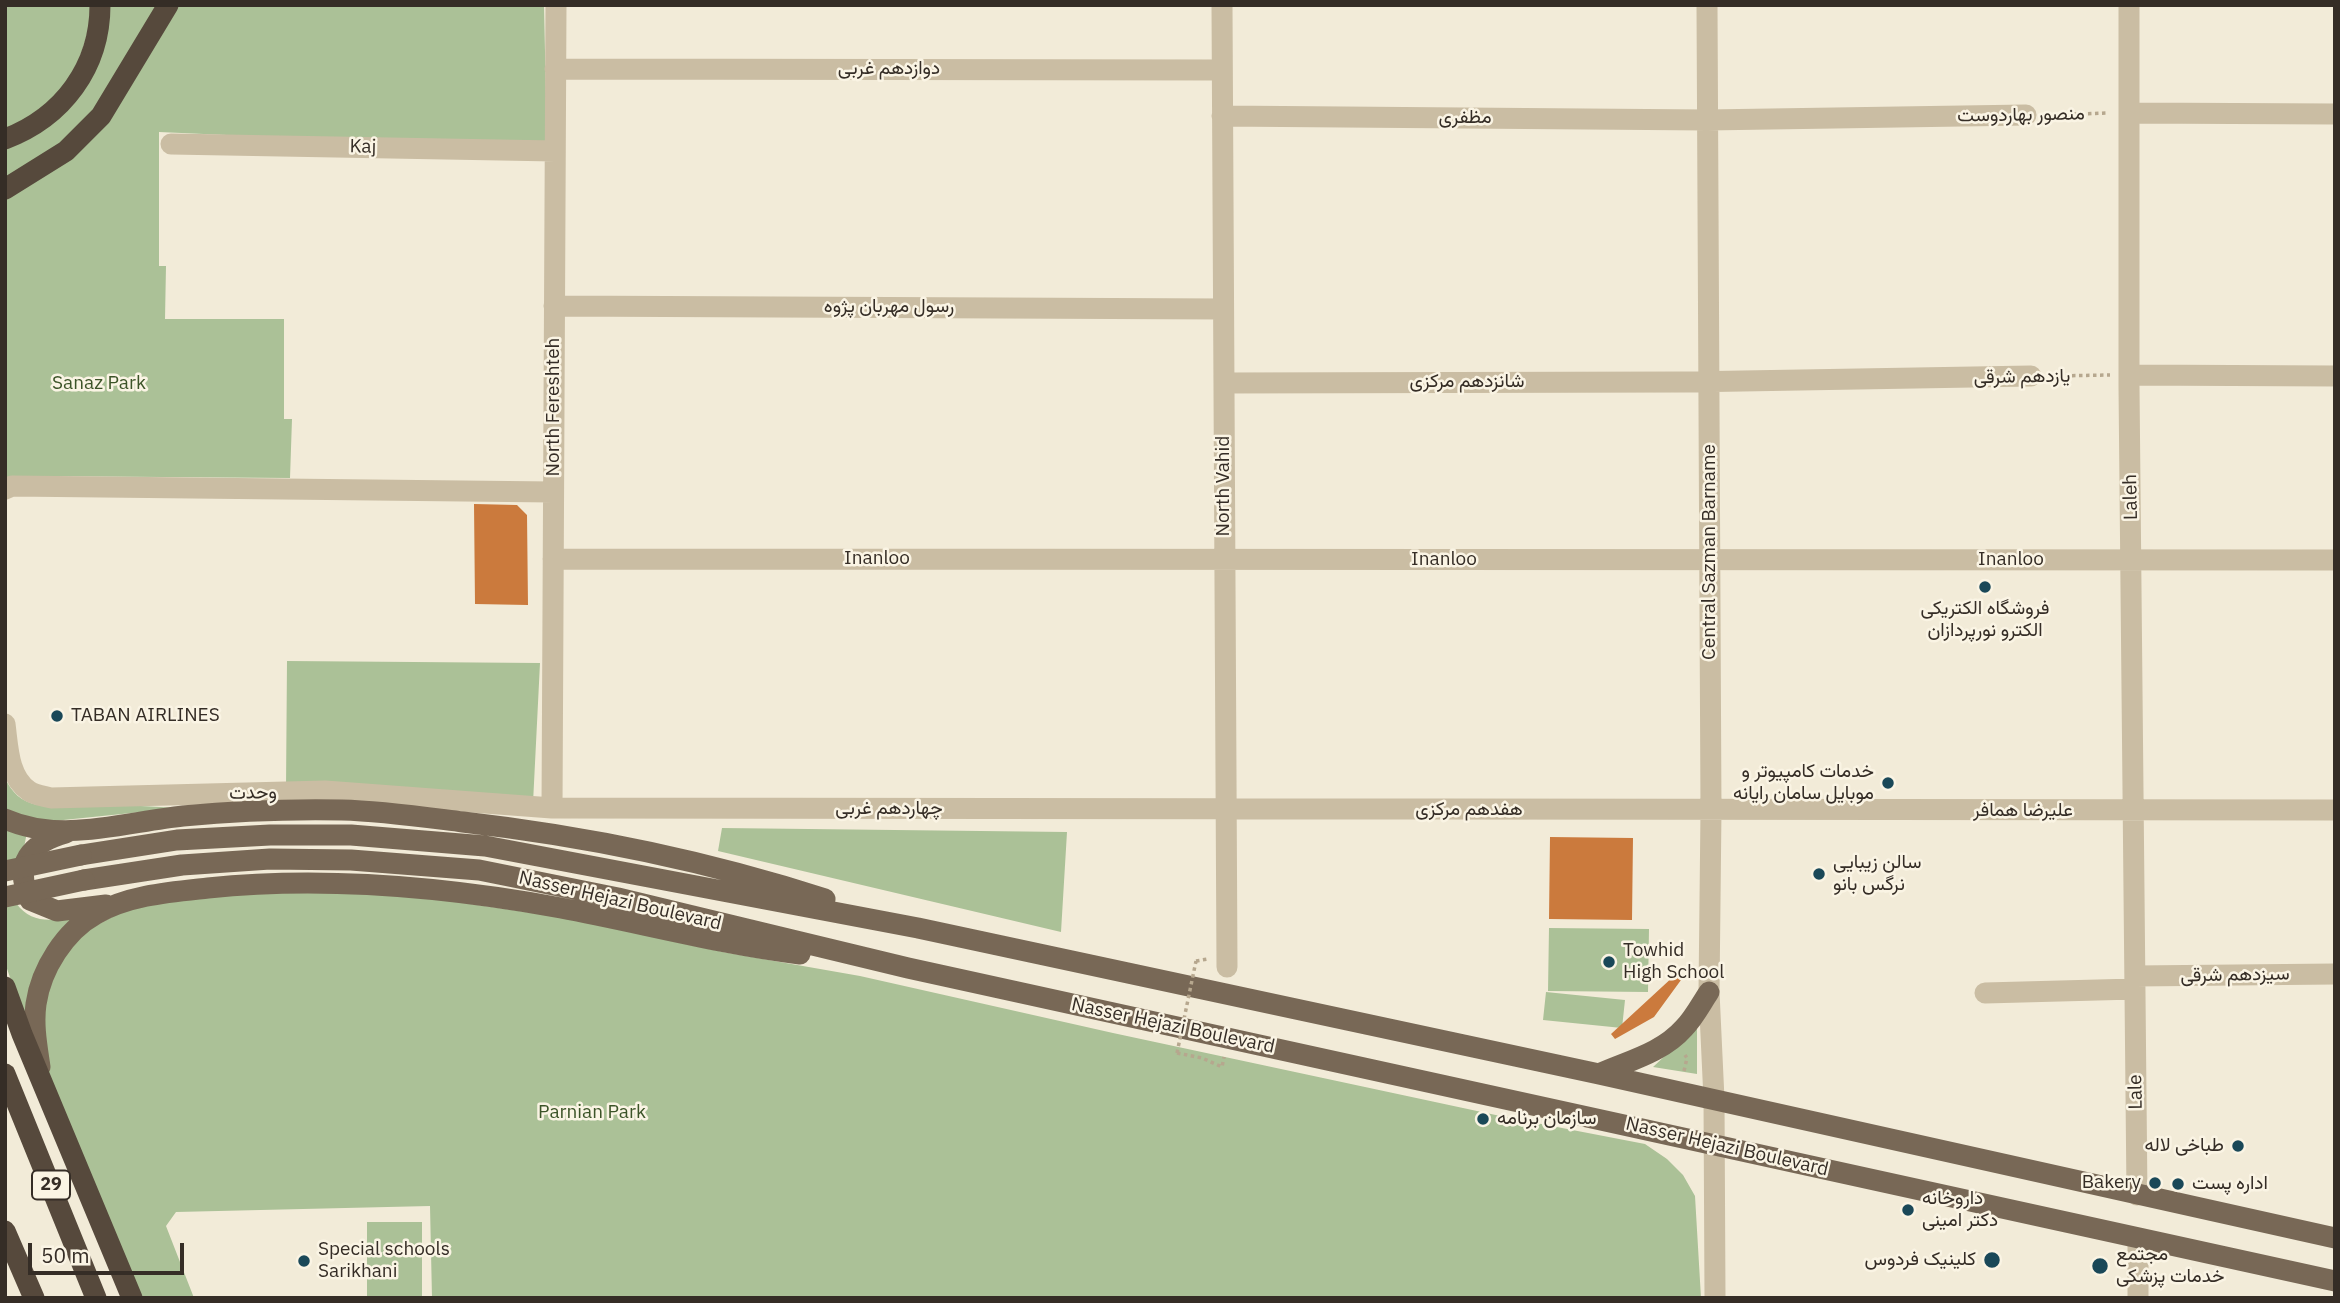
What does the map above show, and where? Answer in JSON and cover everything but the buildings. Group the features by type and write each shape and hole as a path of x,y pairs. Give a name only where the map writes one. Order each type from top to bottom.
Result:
{"highway":[{"path":"5,139 46,118 76,85 93,50 98,33 100,5"},
{"path":"5,189 66,151 102,116 168,5"},
{"path":"5,987 131,1298"},
{"name":"29","path":"5,1074 96,1298"},
{"path":"5,1231 34,1298"}],"main road":[{"path":"908,968 763,949 562,908 421,889 351,885 247,885 180,891 57,911 30,900 23,885 23,870 28,856 37,844 71,831 180,817 266,811 344,810 539,831 663,855 754,876 918,928"},
{"path":"5,819 29,827 71,831"},
{"name":"Nasser Hejazi Boulevard","path":"5,871 81,855 177,840 270,835 351,835 485,846 918,928 1599,1074 2335,1238"},
{"name":"Nasser Hejazi Boulevard","path":"5,897 84,880 183,865 270,859 351,860 479,870 618,898 908,968 2335,1281"},
{"path":"43,1083 35,1018 44,975 54,957 77,928 96,914 127,901"},
{"path":"1599,1074 1653,1052 1671,1040 1685,1028 1709,992"}],"street":[{"name":"North Fereshteh","path":"552,808 556,5"},
{"name":"North Vahid","path":"1222,5 1227,967"},
{"name":"Central Sazman Barname","path":"1707,5 1711,810 1709,992 1714,1100 1715,1298"},
{"name":"Laleh","path":"2129,5 2129,375 2135,983"},
{"name":"دوازدهم غربی","path":"555,69 1222,70"},
{"path":"2131,113 2335,114"},
{"name":"منصور بهاردوست","path":"1707,120 2026,115"},
{"name":"مظفری","path":"1222,116 1707,120"},
{"name":"Kaj","path":"171,144 555,151"},
{"name":"رسول مهربان پژوه","path":"554,306 1223,309"},
{"path":"2129,375 2335,376"},
{"name":"یازدهم شرقی","path":"1709,381 2031,376"},
{"name":"شانزدهم مرکزی","path":"1224,383 1709,381"},
{"path":"5,489 26,486 553,492"},
{"name":"Inanloo","path":"553,559 2335,560"},
{"name":"وحدت","path":"5,724 9,752 19,781 30,792 51,798 326,791 552,808"},
{"name":"چهاردهم غربی","path":"552,808 1226,809"},
{"name":"هفدهم مرکزی","path":"1226,809 1711,810"},
{"name":"علیرضا همافر","path":"1711,810 2335,810"},
{"name":"سیزدهم شرقی","path":"1985,993 2335,974"},
{"name":"Lale","path":"2135,983 2137,1195"},
{"path":"2138,1239 2138,1298"}],"path":[{"name":"منصور بهاردوست","path":"2026,115 2131,113"},
{"name":"یازدهم شرقی","path":"2031,376 2129,375"},
{"path":"1204,959 1196,961 1177,1052 1202,1058 1222,1067"}],"green space":[{"path":"5,5 92,5 87,35 77,64 61,90 35,113 5,129"},
{"path":"108,5 159,5 109,92 77,133 5,181 5,148 40,132"},
{"name":"Sanaz Park","path":"177,5 544,5 547,145 383,142 159,132 159,266 166,266 165,319 284,319 284,419 292,419 290,478 35,476 5,482 5,199 62,164"},
{"path":"287,661 540,663 533,803 286,788"},
{"path":"5,778 18,796 37,805 180,808 44,822 5,812"},
{"path":"722,828 1067,832 1061,932 718,851"},
{"path":"5,830 27,832 22,858 5,862"},
{"name":"Parnian Park","path":"255,892 389,892 560,917 723,952 860,976 1505,1117 1645,1144 1667,1159 1683,1175 1695,1196 1701,1298 432,1298 430,1206 176,1212 166,1226 194,1298 141,1298 49,1074 42,1017 52,974 82,933 133,906"},
{"path":"16,903 23,911 39,919 85,914 71,925 29,1032 5,963 5,906"},
{"path":"1549,928 1649,929 1648,992 1548,991"},
{"path":"1546,992 1625,1000 1622,1028 1543,1020"},
{"path":"1697,1026 1697,1074 1653,1067"},
{"path":"367,1222 422,1222 422,1298 367,1298"}],"place":[{"name":"فروشگاه الکتریکی الکترو نورپردازان","path":"1985,587"},
{"name":"TABAN AIRLINES","path":"57,716"},
{"name":"خدمات کامپیوتر و موبایل سامان رایانه","path":"1888,783"},
{"name":"سالن زیبایی نرگس بانو","path":"1819,874"},
{"name":"Towhid High School","path":"1609,962"},
{"name":"سازمان برنامه","path":"1483,1119"},
{"name":"طباخی لاله","path":"2238,1146"},
{"name":"Bakery","path":"2155,1183"},
{"name":"اداره پست","path":"2178,1184"},
{"name":"داروخانه دکتر امینی","path":"1908,1210"},
{"name":"کلینیک فردوس","path":"1992,1260"},
{"name":"Special schools Sarikhani","path":"304,1261"},
{"name":"مجتمع خدمات پزشکی","path":"2100,1266"}]}
